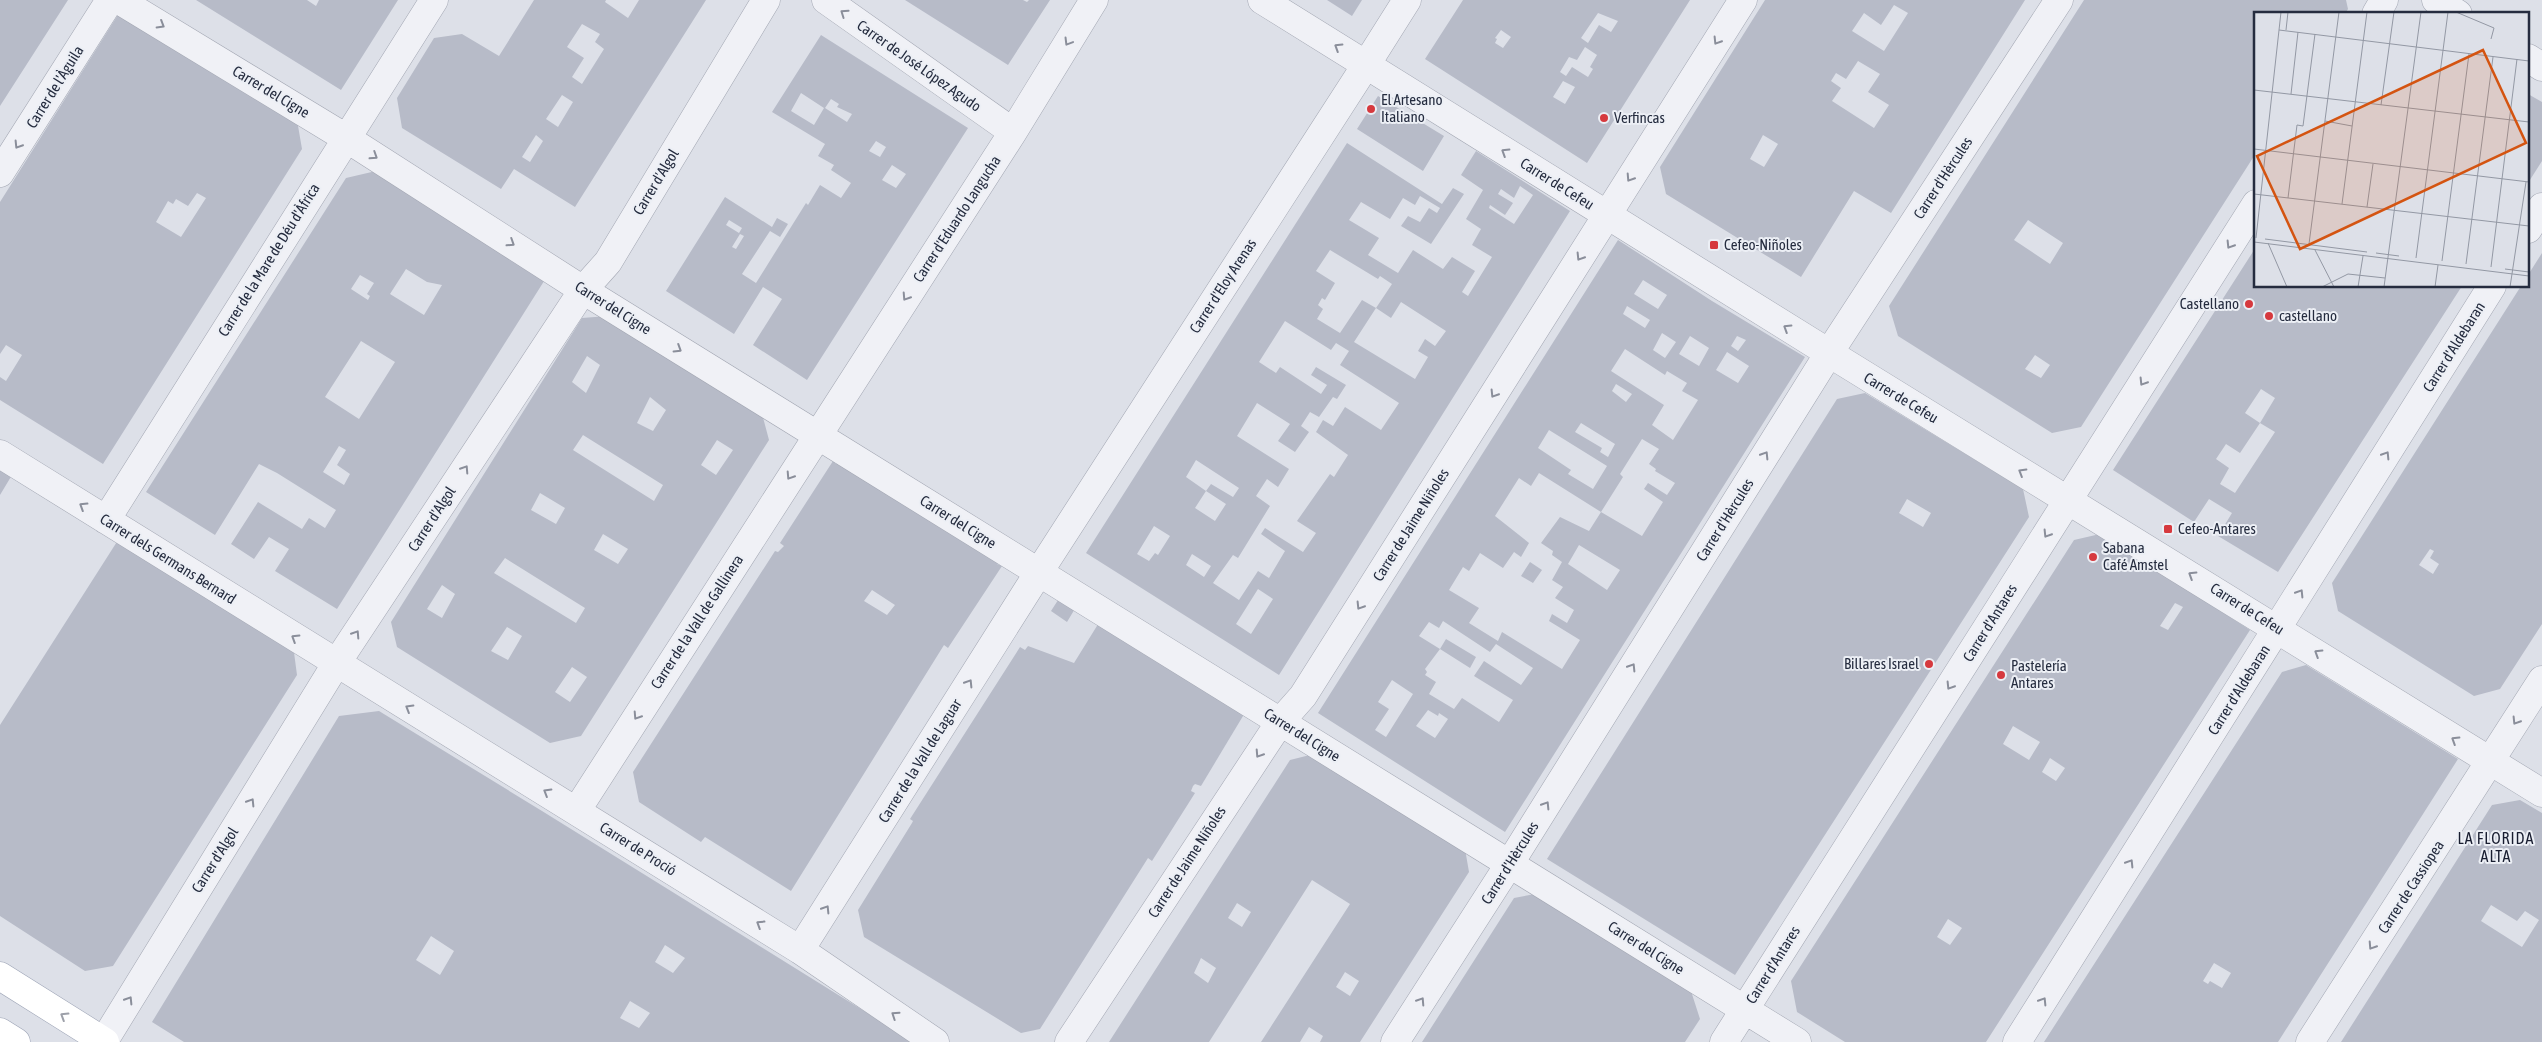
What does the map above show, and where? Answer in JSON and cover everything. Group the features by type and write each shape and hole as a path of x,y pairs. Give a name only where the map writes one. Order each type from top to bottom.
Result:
{"main road":[{"path":"0,976 104,1042"},
{"path":"0,1032 16,1042"}],"street":[{"name":"Carrer de l'Àguila","path":"0,173 110,0"},
{"name":"Carrer del Cigne","path":"119,0 346,138 583,290 1797,1042"},
{"name":"Carrer de la Mare de Déu d'Àfrica","path":"106,520 434,0"},
{"name":"Carrer d'Algol","path":"104,1042 336,664 583,290 608,262 766,0"},
{"name":"Carrer de José López Agudo","path":"826,0 1013,132"},
{"name":"Carrer d'Eduardo Langucha","path":"816,435 1013,132 1094,0"},
{"name":"Carrer de Cefeu","path":"1262,0 1606,215 2278,628 2542,793"},
{"name":"Carrer d'Eloy Arenas","path":"1039,572 1407,0"},
{"name":"Carrer de Jaime Niñoles","path":"1068,1042 1280,722 1304,696 1743,0"},
{"name":"Carrer d'Hèrcules","path":"1394,1042 1510,863 1829,353 2059,0"},
{"path":"2377,12 2384,0"},
{"path":"2436,0 2455,12"},
{"path":"2530,59 2542,67"},
{"name":"Carrer d'Antares","path":"1724,1042 2254,207"},
{"path":"2530,226 2542,207"},
{"name":"Carrer d'Aldebaran","path":"2017,1042 2491,288"},
{"name":"Carrer de la Vall de Gallinera","path":"577,810 816,435"},
{"name":"Carrer dels Germans Bernard","path":"0,454 336,664"},
{"name":"Carrer de la Vall de Laguar","path":"800,950 1039,572"},
{"name":"Carrer de Proció","path":"336,664 577,810 800,950 935,1042"},
{"name":"Carrer de Cassiopea","path":"2310,1042 2542,680"}],"building":[{"path":"0,0 68,0 0,106"},
{"path":"196,0 307,0 316,6 319,0 398,0 341,90"},
{"path":"534,0 606,0 605,2 628,18 639,0 706,0 575,207 514,169 501,189 402,128 397,98 434,38 462,34 499,56","holes":["582,24 600,34 595,42 604,49 582,84 572,77 584,58 567,47","562,95 573,102 558,127 546,119","536,135 543,141 530,162 522,157"]},
{"path":"905,0 1023,0 1027,2 1029,0 1050,0 1008,65"},
{"path":"1327,0 1362,0 1352,16"},
{"path":"1463,0 1690,0 1587,163 1425,59","holes":["1598,13 1618,21 1611,32 1599,25 1588,43 1581,38","1501,30 1511,37 1503,48 1495,43 1497,39 1495,38","1585,47 1597,55 1590,67 1593,69 1588,77 1572,67 1566,76 1560,72 1569,57 1577,60","1563,81 1575,87 1565,104 1553,97"]},
{"path":"1765,0 2025,0 1891,213 1854,191 1801,277 1666,194 1660,167","holes":["1894,5 1908,13 1884,51 1852,31 1864,13 1881,25","1858,61 1880,74 1868,92 1889,105 1874,128 1832,101 1841,88 1831,81 1836,73 1846,79","1763,135 1778,144 1764,167 1750,159"]},
{"path":"2084,0 2346,0 2348,9 2346,12 2254,12 2254,156 2081,427 2052,433 1898,336 1889,306","holes":["2028,220 2063,243 2050,264 2014,240","2035,355 2050,365 2041,378 2025,369"]},
{"path":"121,10 297,120 302,149 103,464 0,400 0,377 6,381 22,355 6,345 0,354 0,202","holes":["197,193 206,198 181,237 156,222 168,201 173,204 176,199 188,206"]},
{"path":"821,35 968,128 807,380 753,345 782,299 763,287 734,334 666,291 725,197 772,227 777,218 788,224 780,237 770,231 742,274 756,283 806,203 808,205 820,185 841,198 851,183 831,170 834,165 818,156 825,144 772,112","holes":["801,93 824,108 814,125 791,111","831,99 839,104 837,107 852,114 847,122 825,108","876,141 886,147 880,157 869,151","892,165 906,174 896,188 882,180","729,220 742,228 739,233 726,225","740,234 744,236 736,249 732,247"]},
{"path":"2530,95 2542,102 2542,161 2530,180"},
{"path":"1378,96 1444,136 1423,171 1357,129"},
{"path":"1347,143 1442,204 1453,188 1464,194 1431,244 1401,226 1408,216 1420,222 1429,208 1437,213 1440,208 1420,196 1415,205 1403,198 1390,219 1361,202 1349,220 1379,238 1368,255 1398,273 1413,250 1443,269 1452,257 1475,271 1462,292 1468,296 1492,257 1472,245 1481,229 1466,219 1483,190 1461,175 1476,151 1570,211 1279,675 1086,553","holes":["1520,186 1533,195 1514,224 1489,208 1490,205 1505,215 1513,203 1498,194 1501,189 1514,198","1330,250 1378,279 1380,276 1392,284 1376,308 1362,300 1340,333 1317,319 1323,309 1318,305 1322,298 1325,300 1335,283 1316,271","1401,302 1446,331 1435,346 1425,339 1418,351 1428,357 1415,379 1354,342 1376,308 1391,318","1285,321 1331,350 1336,343 1349,351 1340,365 1399,403 1381,430 1345,407 1333,426 1323,420 1316,432 1348,455 1334,477 1330,474 1297,521 1316,533 1303,552 1265,528 1261,534 1285,551 1269,578 1258,571 1239,600 1213,583 1233,555 1238,558 1270,506 1256,496 1267,479 1278,487 1289,469 1237,436 1257,403 1290,424 1278,441 1295,452 1309,432 1301,426 1310,412 1319,417 1333,397 1337,399 1346,385 1316,367 1311,375 1327,385 1321,394 1280,367 1276,373 1259,362","1196,460 1239,488 1233,497 1211,484 1206,491 1186,477","1206,491 1226,504 1215,521 1195,508","1154,526 1170,536 1158,555 1155,553 1149,561 1137,554","1192,554 1211,566 1204,577 1186,565","1258,589 1273,599 1251,634 1236,624"]},
{"path":"376,171 546,278 337,609 275,571 289,549 269,537 254,559 231,544 258,502 302,529 309,518 325,528 336,510 277,473 259,464 215,535 146,492 346,178","holes":["406,269 427,282 442,285 424,315 390,294","360,275 374,283 367,294 370,296 368,300 351,289","361,341 395,362 359,419 325,397","339,446 346,450 337,465 350,474 344,485 323,472"]},
{"path":"1618,240 1712,301 1805,357 1505,832 1318,713","holes":["1643,280 1667,295 1658,309 1634,294","1627,306 1650,320 1645,328 1623,314","1662,333 1676,342 1665,358 1653,350","1690,336 1709,348 1699,366 1679,354","1737,336 1746,340 1738,351 1731,346","1625,349 1665,375 1667,371 1687,383 1682,391 1698,400 1673,440 1652,425 1664,405 1611,371","1727,352 1749,366 1738,383 1716,370","1616,384 1632,394 1626,402 1612,391","1581,423 1615,444 1608,457 1600,452 1602,448 1575,432","1549,430 1607,466 1593,489 1568,474 1571,470 1538,448","1642,439 1659,449 1649,464 1656,469 1655,471 1675,483 1667,495 1648,483 1644,489 1663,502 1642,536 1601,512 1623,477 1620,474","1539,473 1601,512 1589,531 1560,517 1541,543 1553,551 1552,555 1562,562 1552,580 1563,587 1555,598 1574,610 1567,623 1552,614 1549,621 1580,640 1562,669 1502,632 1498,641 1469,623 1479,608 1449,590 1463,567 1469,571 1480,553 1503,568 1514,552 1521,557 1529,543 1495,516 1519,478 1531,486","1579,545 1620,570 1607,590 1568,564","1443,621 1490,652 1496,644 1533,668 1521,685 1484,661 1474,676 1513,700 1499,722 1462,698 1454,709 1429,694 1436,682 1425,675 1427,672 1425,669 1440,649 1419,636 1429,622 1439,628","1392,680 1413,694 1386,737 1375,730 1389,709 1378,702","1428,710 1438,716 1439,713 1448,719 1435,738 1416,726"]},
{"path":"2254,250 2254,288 2461,288 2278,572 2218,536 2232,513 2209,499 2194,522 2113,470","holes":["2261,389 2275,398 2260,423 2245,413","2260,423 2275,432 2235,493 2220,484 2229,468 2216,459 2226,444 2240,453"]},
{"path":"2542,253 2542,624 2500,689 2474,696 2338,611 2332,583 2520,288 2530,288 2530,272","holes":["2430,549 2434,551 2430,558 2439,564 2433,574 2419,565"]},
{"path":"608,316 761,410 769,440 581,736 550,743 397,647 391,622 582,318","holes":["587,356 600,365 586,393 572,382","650,397 666,410 653,431 637,423","583,435 663,485 654,501 573,450","717,440 733,450 716,475 701,465","540,493 565,508 556,524 531,510","603,534 628,549 618,564 594,550","505,558 585,608 576,623 494,573","442,585 455,594 442,618 427,609","507,627 522,636 508,660 491,651","572,667 587,677 570,702 555,692"]},
{"path":"1865,393 2023,489 2029,517 1735,975 1547,859 1837,399","holes":["1907,499 1931,513 1923,527 1899,513"]},
{"path":"838,459 1001,560 997,564 1002,566 948,648 944,645 791,891 705,837 701,842 639,802 633,772 775,551 778,552 784,546 780,543 833,461 836,464","holes":["872,590 895,605 887,615 864,601"]},
{"path":"0,460 15,470 0,495"},
{"path":"2100,534 2250,630 1986,1042 1845,1042 1797,1012 1791,981 2074,540","holes":["2175,603 2183,607 2168,630 2160,626","2013,726 2040,742 2029,760 2003,744","2050,758 2065,768 2056,781 2042,772","1948,919 1962,928 1950,945 1937,937"]},
{"path":"120,537 293,645 297,675 113,966 85,971 0,916 0,725"},
{"path":"1530,562 1542,570 1533,583 1521,576"},
{"path":"1060,597 1076,607 1067,622 1051,611"},
{"path":"1100,621 1249,706 1201,786 1195,784 1193,786 1191,791 1195,793 1152,861 1148,858 1040,1029 1021,1033 864,937 858,910 912,823 913,821 910,819 1020,647 1025,650 1028,646 1074,663"},
{"path":"1446,639 1476,657 1470,668 1440,649"},
{"path":"2306,665 2458,759 2278,1042 2044,1042 2282,672","holes":["2214,963 2231,973 2222,988 2210,981 2208,984 2203,981"]},
{"path":"379,711 914,1042 184,1042 152,1022 339,716","holes":["431,936 454,951 440,975 416,960","665,945 685,958 673,973 655,962","630,1001 650,1013 639,1028 620,1018"]},
{"path":"1314,754 1465,849 1469,872 1360,1042 1320,1042 1323,1036 1309,1027 1300,1042 1261,1042 1350,904 1312,880 1209,1042 1109,1042 1290,760","holes":["1237,903 1251,912 1242,927 1228,918","1201,958 1216,968 1208,983 1194,973","1345,972 1359,981 1350,996 1336,987"]},
{"path":"2520,800 2542,813 2542,1042 2341,1042 2492,805","holes":["2491,905 2517,921 2525,911 2539,920 2522,947 2481,921"]},
{"path":"1535,894 1691,991 1700,1019 1685,1042 1422,1042 1514,898"}],"place":[{"name":"El Artesano Italiano","path":"1371,109"},
{"name":"Verfincas","path":"1604,118"},
{"name":"Cefeo-Niñoles","path":"1714,245"},
{"name":"Castellano","path":"2249,304"},
{"name":"castellano","path":"2269,316"},
{"name":"Cefeo-Antares","path":"2168,529"},
{"name":"Sabana Café Amstel","path":"2093,557"},
{"name":"Billares Israel","path":"1929,664"},
{"name":"Pastelería Antares","path":"2001,675"}],"district":[{"name":"LA FLORIDA ALTA","path":"2496,847"}]}
